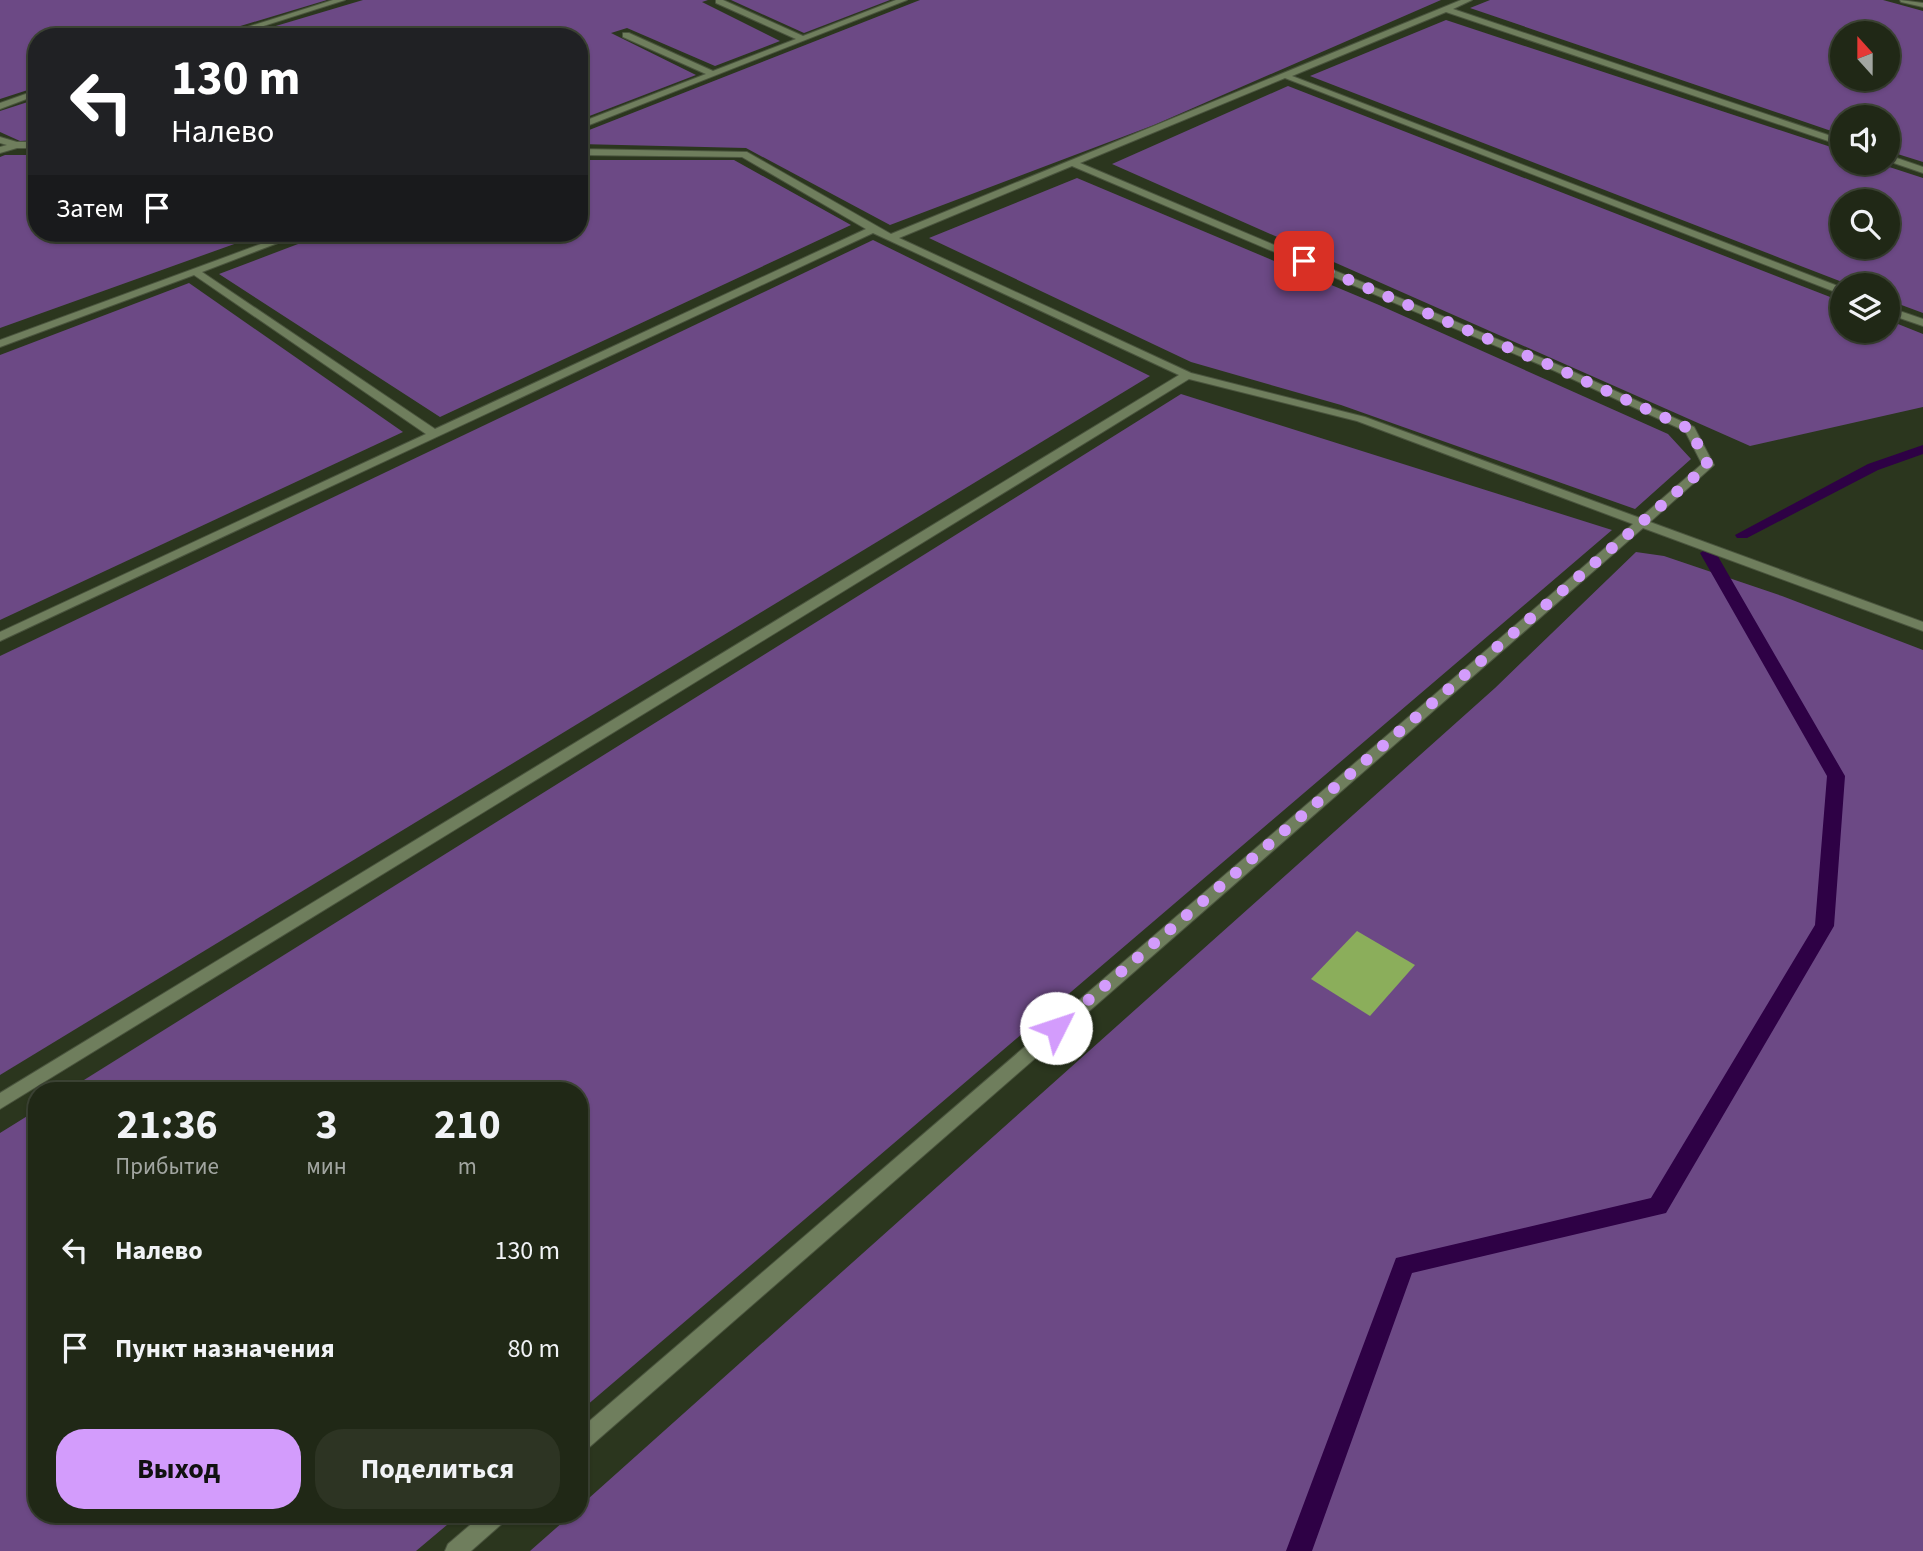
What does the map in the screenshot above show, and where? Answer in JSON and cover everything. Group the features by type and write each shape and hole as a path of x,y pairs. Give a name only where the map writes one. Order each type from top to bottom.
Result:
{"lane":[{"path":"249,28 341,0"},
{"path":"588,123 903,0"},
{"path":"890,238 1288,77 1468,0"},
{"path":"1904,0 1923,5"},
{"path":"719,1 802,39"},
{"path":"1446,9 1830,139"},
{"path":"626,35 713,74"},
{"path":"1288,77 1830,287"},
{"path":"0,106 28,95"},
{"path":"0,140 16,145 28,145"},
{"path":"0,150 16,145"},
{"path":"588,152 744,154 890,238 1187,375 1361,419 1923,627"},
{"path":"1900,162 1923,170"},
{"path":"588,1435 1637,523 1708,465 1690,429 1559,369 1075,164"},
{"path":"0,637 873,229"},
{"path":"0,344 275,242"},
{"path":"195,272 434,434"},
{"path":"1900,314 1923,323"},
{"path":"33,1082 1187,375"},
{"path":"0,1102 28,1085"},
{"path":"455,1551 488,1523"}],"shaded area":[{"path":"0,0 327,0 234,28 28,28 28,90 0,99"},
{"path":"363,0 708,0 702,2 780,41 715,66 627,28 611,33 696,75 588,117 588,28 269,28"},
{"path":"731,0 890,0 804,33"},
{"path":"920,0 1441,0 1154,125 890,225 746,148 588,144 588,130"},
{"path":"1490,0 1883,0 1923,11 1923,162 1900,155 1900,105 1830,105 1830,131 1470,8"},
{"path":"1446,20 1830,147 1830,175 1900,175 1900,170 1923,178 1923,313 1900,304 1900,273 1830,273 1830,277 1310,76"},
{"path":"1288,86 1830,297 1830,343 1900,343 1900,325 1923,334 1923,407 1750,446 1112,164"},
{"path":"28,102 28,141 20,141 0,132 0,111"},
{"path":"28,155 28,242 240,242 0,328 0,157"},
{"path":"588,160 734,160 851,225 440,417 219,274 303,242 588,242"},
{"path":"1077,178 1379,305 1668,434 1691,459 1635,509 1341,405 1191,362 929,238"},
{"path":"873,240 1150,376 0,1075 0,656"},
{"path":"189,283 403,432 0,620 0,355"},
{"path":"1181,394 1612,530 588,1404 588,1082 81,1082"},
{"path":"1636,552 1664,556 1782,596 1923,650 1923,1551 530,1551 562,1523 588,1523 588,1499 1495,688"},
{"path":"28,1116 28,1523 449,1523 416,1551 0,1551 0,1133"}],"building":[{"path":"1357,931 1415,965 1370,1016 1311,979"}],"waterway":[{"path":"1742,535 1873,467 1923,449"},
{"path":"1299,1551 1404,1265 1658,1206 1824,926 1836,776 1708,553"}],"route":[{"path":"1056,1028 1637,523 1708,465 1690,429 1559,369 1304,261"}]}
